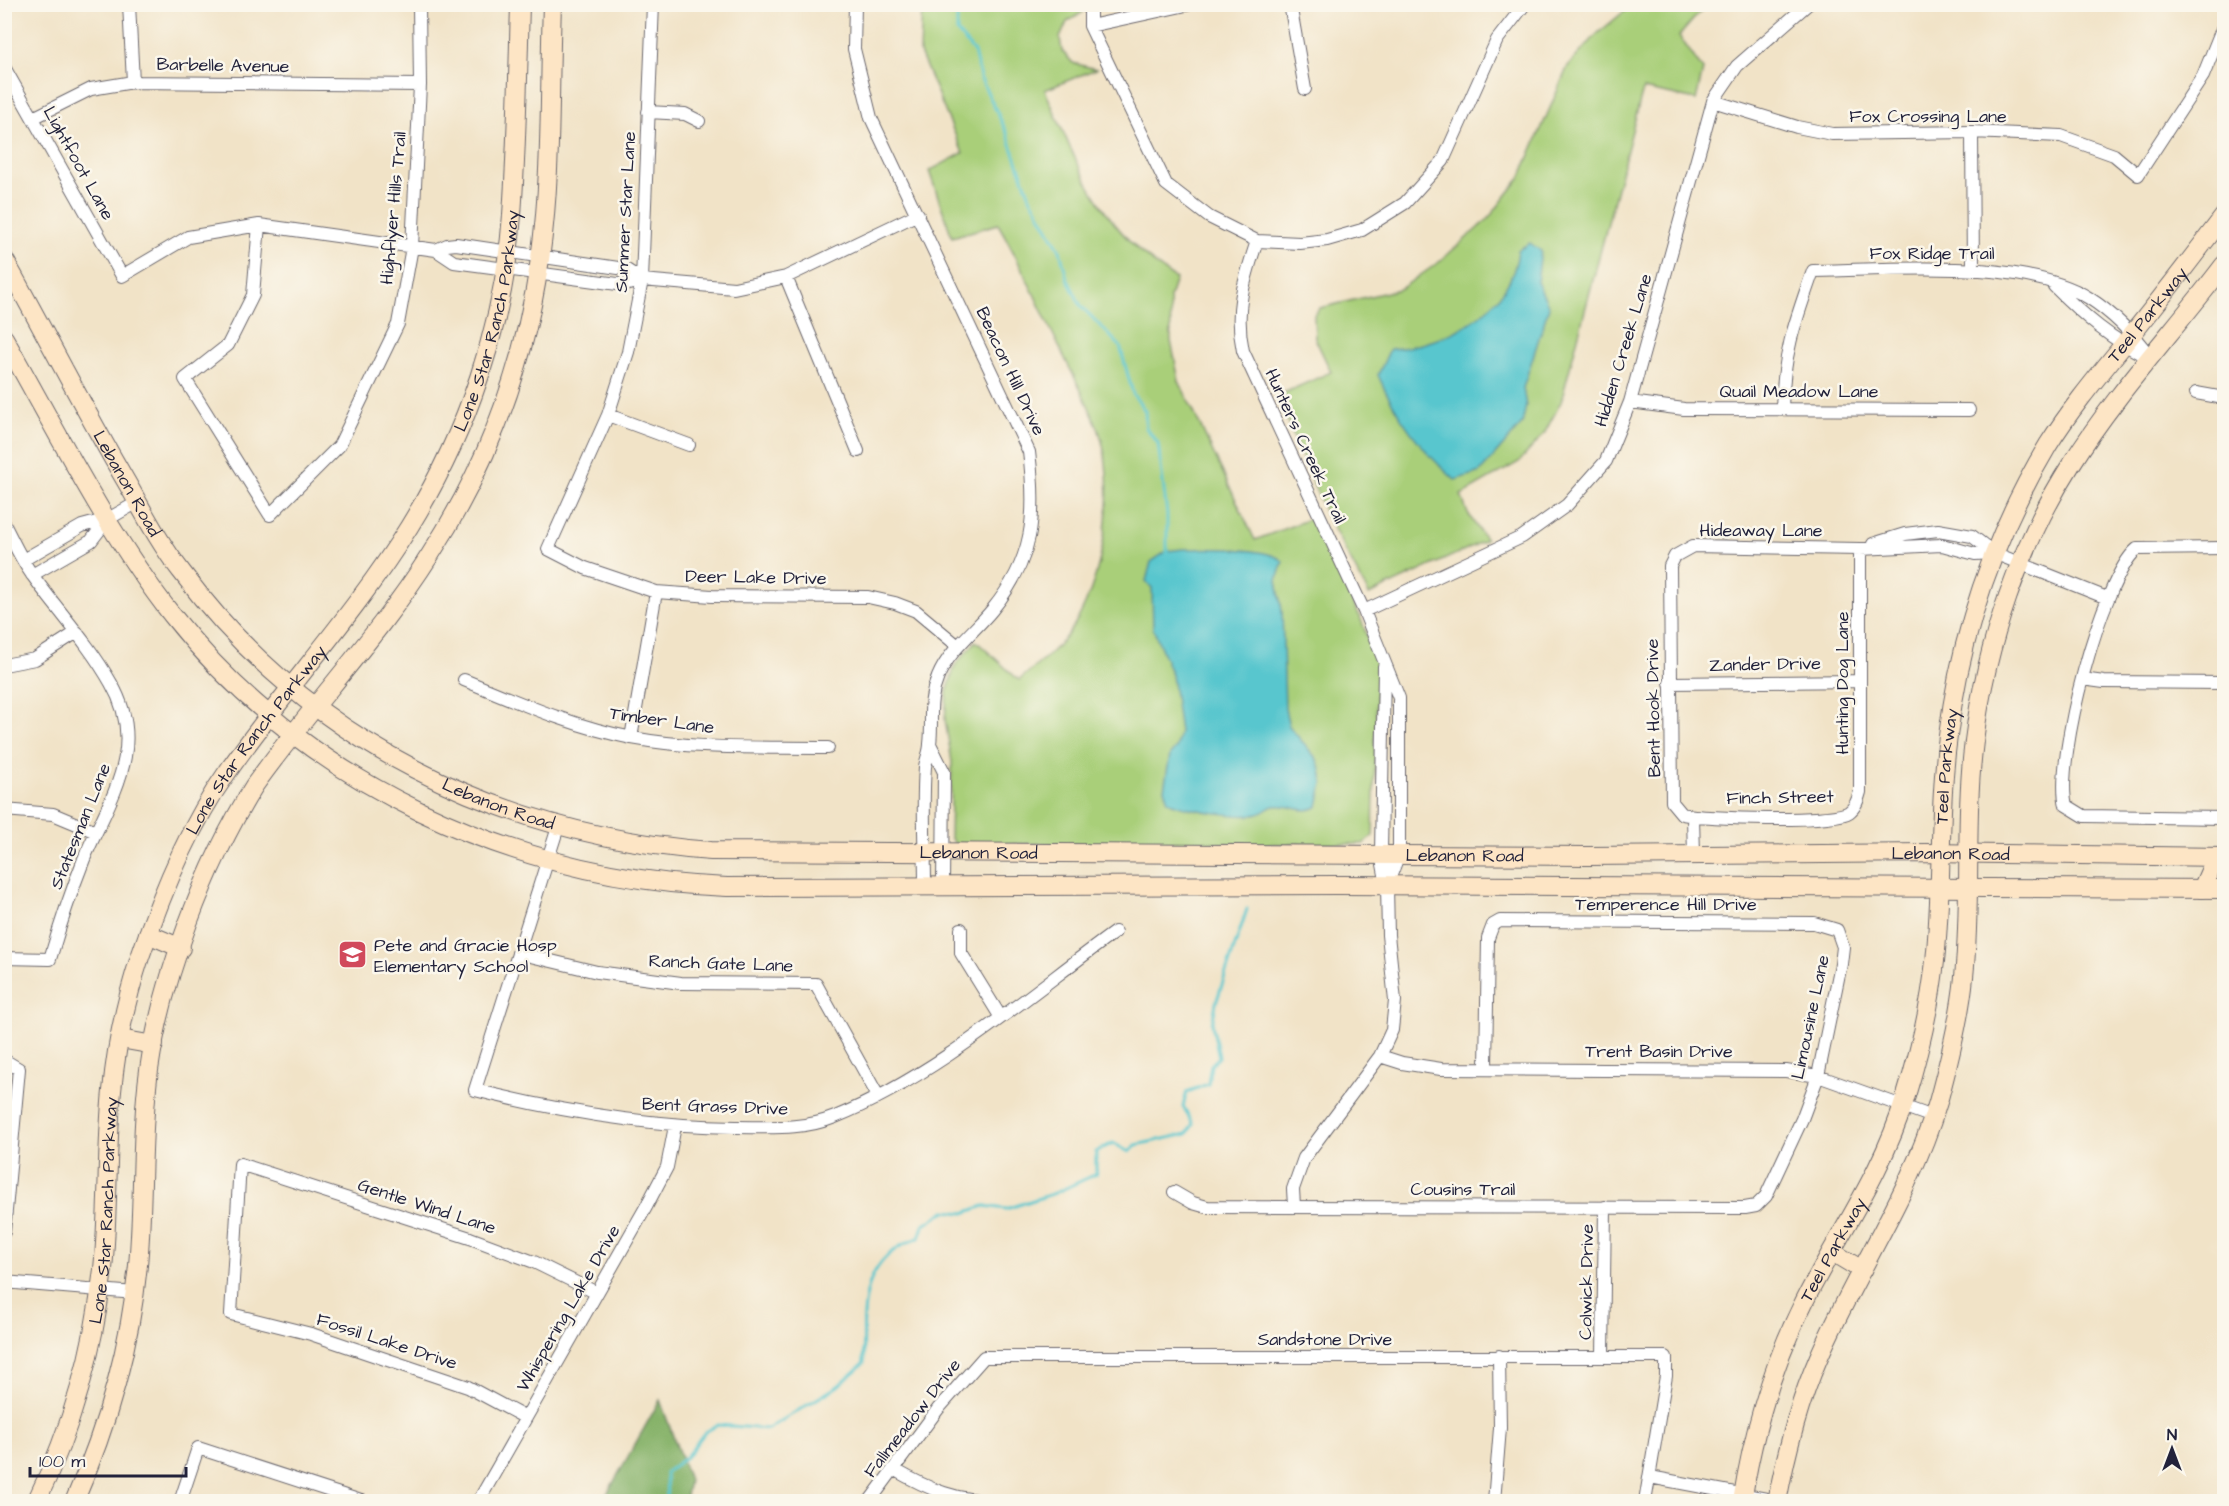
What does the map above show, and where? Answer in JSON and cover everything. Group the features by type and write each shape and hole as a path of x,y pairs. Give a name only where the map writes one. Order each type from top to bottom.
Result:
{"main road":[{"name":"Lone Star Ranch Parkway","path":"36,1502 52,1469 72,1415 88,1360 100,1290 112,1089 120,1039 148,934 178,864 213,794 396,548 437,478 482,369 506,261 512,217 520,4"},
{"name":"Lone Star Ranch Parkway","path":"74,1502 114,1391 135,1293 140,1238 145,1106 154,1045 181,948 197,902 231,824 254,786 430,556 470,487 512,384 539,266 546,182 552,4"},
{"name":"Teel Parkway","path":"1743,1498 1763,1406 1796,1319 1875,1176 1904,1104 1930,1000 1935,959 1947,740 1960,658 1971,616 1994,553 2019,498 2049,445 2224,216"},
{"name":"Lebanon Road","path":"4,259 91,422 164,547 199,595 290,688 314,708 378,750 424,775 487,803 558,827 643,845 711,851 1968,854 2220,857"},
{"name":"Teel Parkway","path":"1777,1501 1793,1427 1810,1379 1905,1186 1933,1117 1945,1077 1961,998 1969,799 1980,701 1997,627 2020,564 2071,464 2096,428 2224,265"},
{"name":"Lebanon Road","path":"4,338 108,519 172,615 220,668 294,733 361,779 425,814 496,845 548,860 623,876 688,885 1387,885 2223,889"},
{"path":"1694,855 1696,888"},
{"path":"2220,857 2223,889"},
{"path":"2202,889 2220,857"},
{"path":"148,934 181,948"},
{"path":"120,1039 154,1045"},
{"path":"1832,1252 1862,1270"}],"street":[{"path":"129,4 133,82"},
{"name":"Highflyer Hills Trail","path":"259,225 253,295 228,345 185,379 270,515 339,446 398,324 412,247 420,85 419,4"},
{"name":"Summer Star Lane","path":"548,549 608,416 628,352 642,280 653,4"},
{"name":"Beacon Hill Drive","path":"855,4 854,49 871,118 1029,452 1032,476 1033,508 1030,542 1019,568 992,610 958,646 938,676 929,705 930,744 925,765 934,851 934,885"},
{"path":"1090,4 1090,26 1166,184 1209,217 1257,241 1300,243 1327,240 1362,230 1404,203 1443,161 1497,40 1525,4"},
{"path":"1090,26 1191,4"},
{"path":"1290,4 1305,89"},
{"name":"Hidden Creek Lane","path":"1364,611 1522,537 1567,505 1606,461 1630,402 1713,101 1737,66 1808,4"},
{"name":"Fox Crossing Lane","path":"1713,101 1797,127 1832,134 1972,132 2061,136 2114,155 2138,175 2203,76 2224,24"},
{"name":"Lightfoot Lane","path":"4,67 122,276 188,237 259,225"},
{"name":"Barbelle Avenue","path":"33,118 92,89 133,82 420,85"},
{"path":"648,112 685,114 699,121"},
{"path":"1972,132 1973,270"},
{"path":"259,225 436,250 456,244 506,261 625,285 642,280 734,288 786,277 918,214"},
{"name":"Hunters Creek Trail","path":"1257,241 1240,293 1238,327 1243,351 1364,611 1399,698 1387,885 1395,1016 1388,1042 1380,1056 1304,1158 1293,1189 1294,1206"},
{"name":"Fox Ridge Trail","path":"1782,409 1783,378 1789,338 1813,271 1973,270 2011,272 2049,281 2088,298 2128,339 2151,358"},
{"path":"786,277 858,451"},
{"path":"2196,393 2224,398"},
{"name":"Quail Meadow Lane","path":"1630,402 1684,409 1969,410"},
{"path":"608,416 689,445"},
{"path":"23,560 81,526 108,519 138,502"},
{"path":"32,575 91,541 108,519"},
{"name":"Statesman Lane","path":"4,524 32,575 77,632 111,684 121,705 126,728 126,752 122,775 66,907 50,958 4,958"},
{"name":"Hideaway Lane","path":"1670,566 1675,556 1693,546 1860,549 1905,534 1938,530 1972,536 1994,553 2107,598"},
{"path":"2224,548 2137,549 2126,559 2107,598 2082,679 2064,777 2064,797 2068,807 2077,814 2092,817 2224,818"},
{"name":"Deer Lake Drive","path":"548,549 585,568 656,592 712,596 868,597 895,603 916,611 958,646"},
{"name":"Hunting Dog Lane","path":"1848,813 1856,806 1860,792 1860,549"},
{"name":"Bent Hook Drive","path":"1670,566 1672,802 1682,814 1693,817"},
{"path":"631,738 656,592"},
{"path":"4,665 35,659 77,632"},
{"name":"Hunters Creek Trail","path":"1384,658 1390,854 1387,885"},
{"path":"2082,679 2104,682 2224,683"},
{"name":"Timber Lane","path":"464,680 566,721 631,738 703,747 828,748"},
{"name":"Zander Drive","path":"1670,683 1860,681"},
{"name":"Beacon Hill Drive","path":"930,744 944,772 934,851 934,885"},
{"path":"4,810 53,814 96,832"},
{"name":"Finch Street","path":"1693,817 1836,817 1848,813"},
{"path":"1693,817 1694,855"},
{"path":"518,954 558,827"},
{"name":"Temperence Hill Drive","path":"1486,1068 1488,938 1493,925 1508,921 1814,923 1837,930"},
{"path":"961,929 961,953 1000,1016"},
{"name":"Limousine Lane","path":"1756,1206 1766,1196 1802,1119 1818,1076 1841,964 1843,947 1837,930"},
{"name":"Bent Grass Drive","path":"518,954 475,1090 553,1109 675,1126 796,1128 834,1118 946,1057 1115,932"},
{"name":"Ranch Gate Lane","path":"518,954 597,972 681,983 816,984 878,1096"},
{"name":"Trent Basin Drive","path":"1380,1056 1419,1066 1771,1070 1818,1076 1904,1104 1933,1117"},
{"path":"4,1060 18,1069 4,1232"},
{"name":"Whispering Lake Drive","path":"478,1502 668,1167 675,1126"},
{"name":"Gentle Wind Lane","path":"231,1314 240,1164 470,1238 534,1262 597,1293"},
{"name":"Cousins Trail","path":"1174,1192 1192,1203 1207,1207 1745,1208 1756,1206"},
{"name":"Colwick Drive","path":"1603,1357 1605,1208"},
{"path":"4,1282 135,1293"},
{"name":"Fossil Lake Drive","path":"231,1314 311,1335 468,1387 526,1418"},
{"path":"1494,1502 1500,1428 1499,1356"},
{"name":"Sandstone Drive","path":"984,1357 1666,1357 1666,1376 1650,1477"},
{"name":"Fallmeadow Drive","path":"870,1502 938,1409 984,1357"},
{"path":"180,1502 198,1448 364,1502"},
{"path":"892,1469 947,1496 972,1501 1000,1502"},
{"path":"1646,1502 1650,1477 1743,1498 1777,1501"}],"green space":[{"path":"922,5 1082,5 1083,12 1067,22 1060,38 1062,51 1073,63 1096,69 1045,90 1069,145 1081,171 1111,219 1150,261 1176,279 1170,297 1171,341 1179,381 1255,540 1312,518 1360,617 1377,663 1373,836 1363,844 955,844 950,837 952,762 945,720 947,692 955,665 976,641 1019,680 1051,653 1068,634 1091,590 1099,563 1107,506 1107,477 1098,428 1021,266 998,224 952,237 929,171 963,153 920,53"},
{"path":"1632,5 1706,5 1679,36 1703,70 1696,100 1643,89 1561,402 1544,434 1519,462 1461,495 1468,514 1486,540 1369,595 1325,512 1277,396 1331,372 1315,338 1314,315 1320,308 1400,289 1438,263 1488,219 1520,178 1568,66 1598,33"},
{"path":"660,1400 689,1480 685,1501 603,1501"}],"water":[{"path":"1530,243 1541,251 1537,282 1549,307 1523,388 1526,406 1522,424 1480,472 1455,480 1431,457 1410,431 1378,375 1390,349 1432,341 1473,321 1490,307 1504,290 1513,271 1518,250"},
{"path":"1183,549 1250,551 1275,556 1283,561 1277,580 1282,611 1285,709 1289,726 1316,758 1321,769 1323,783 1318,806 1302,810 1274,806 1258,814 1239,815 1199,810 1168,801 1164,789 1170,755 1176,748 1180,732 1172,675 1153,628 1152,588 1146,581 1151,562 1167,551"}],"waterway":[{"path":"957,4 957,32 974,52 980,77 1007,133 1030,197 1060,250 1067,278 1081,306 1120,346 1133,394 1145,411 1146,428 1158,443 1167,514 1167,552"},
{"path":"667,1502 666,1472 686,1457 705,1432 718,1425 768,1429 838,1386 864,1363 865,1305 868,1288 885,1258 899,1247 919,1238 923,1226 945,1211 964,1213 984,1206 1006,1209 1055,1193 1096,1174 1096,1152 1113,1143 1129,1152 1136,1145 1187,1134 1193,1124 1183,1106 1187,1092 1208,1084 1211,1065 1219,1057 1212,1024 1216,1003 1247,909"}],"place":[{"name":"Pete and Gracie Hosp Elementary School","path":"353,955"}]}
